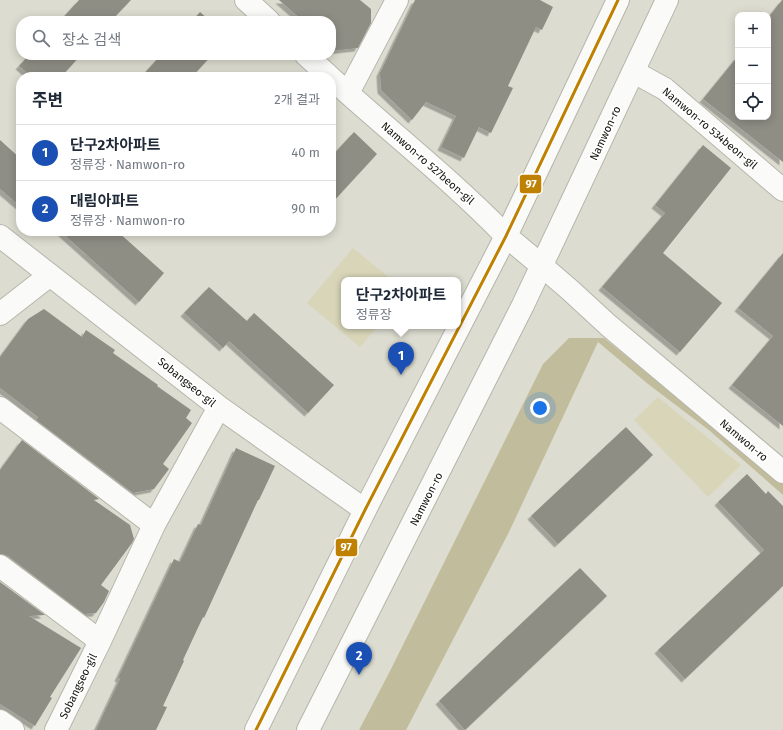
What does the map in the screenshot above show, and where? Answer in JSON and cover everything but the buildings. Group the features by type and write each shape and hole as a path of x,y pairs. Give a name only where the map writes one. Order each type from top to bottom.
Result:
{"street":[{"path":"246,0 264,16"},
{"path":"348,93 397,0"},
{"path":"461,323 506,236 618,0"},
{"name":"Namwon-ro","path":"308,730 542,266 667,0"},
{"name":"Namwon-ro 527beon-gil","path":"312,60 325,72"},
{"name":"Namwon-ro 534beon-gil","path":"634,72 665,89 783,190"},
{"name":"Namwon-ro 527beon-gil","path":"336,82 459,190 506,236"},
{"name":"Sobangseo-gil","path":"0,236 219,407 154,525 100,641 56,730"},
{"name":"Namwon-ro","path":"506,236 570,290 608,325 783,472"},
{"path":"0,314 50,275"},
{"path":"256,730 365,510 458,329"},
{"path":"219,407 365,510"},
{"path":"0,408 154,525"},
{"name":"Sobangseo-gil","path":"0,566 100,641"},
{"path":"0,721 13,730"}],"shaded area":[{"path":"353,248 388,277 341,277 341,329 375,329 360,347 307,303"},
{"path":"569,338 604,338 783,483 783,495 710,431 648,384 598,342 509,532 406,730 359,730 389,673 543,364"},
{"path":"658,397 741,465 708,497 634,420"}],"transit line":[{"name":"97","path":"461,323 506,236 618,0"},
{"name":"97","path":"256,730 365,510 458,329"}],"place":[{"name":"단구2차아파트","path":"401,375"},
{"name":"대림아파트","path":"359,675"}]}
